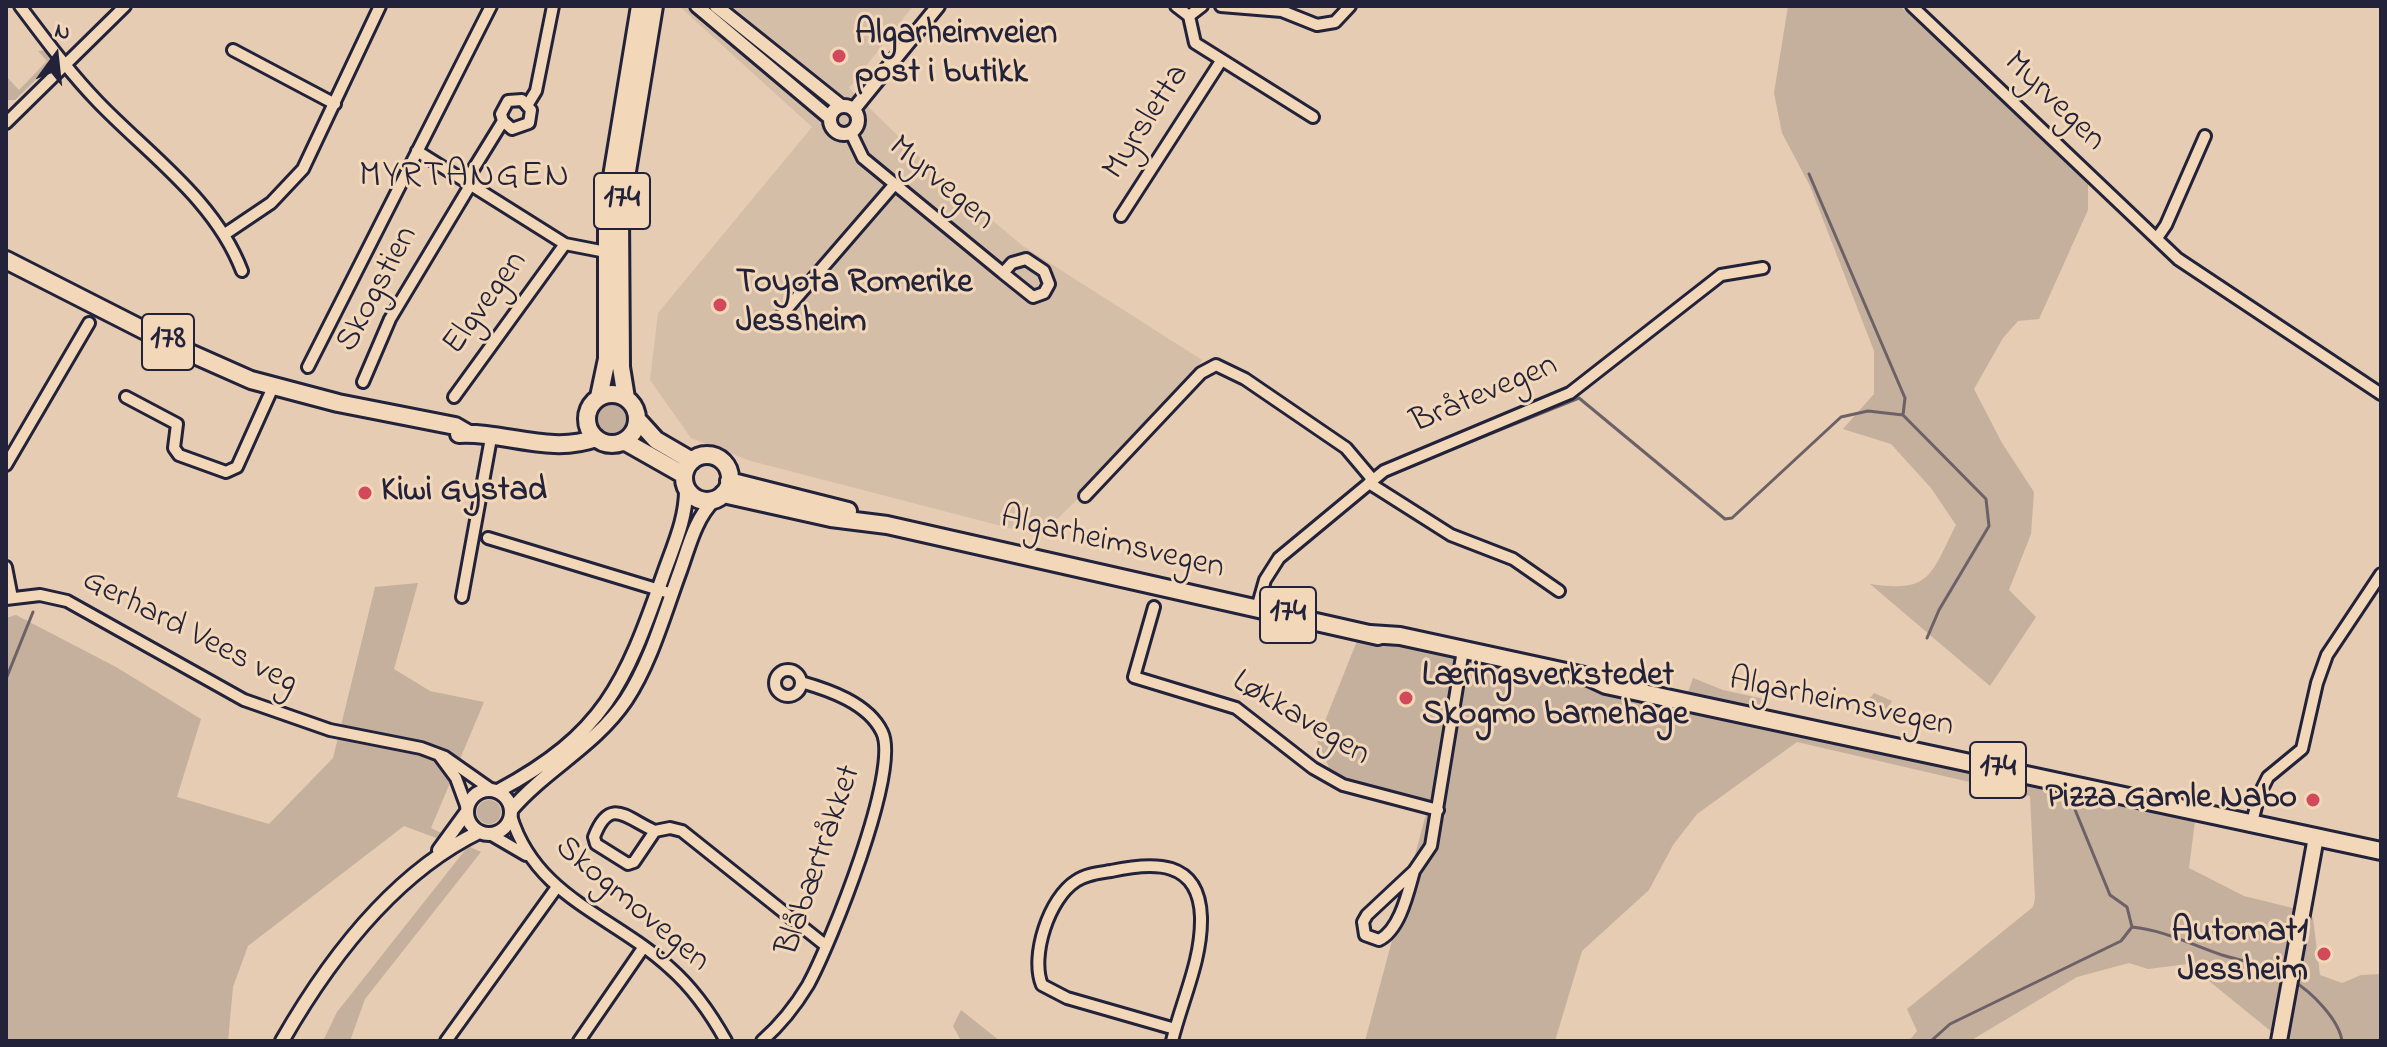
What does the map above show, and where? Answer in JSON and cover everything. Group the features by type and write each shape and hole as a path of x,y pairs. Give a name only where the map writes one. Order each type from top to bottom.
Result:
{"main road":[{"name":"174","path":"587,415 599,397 607,359 606,252 613,161 640,6"},
{"name":"174","path":"654,6 620,214 621,367 626,398 634,407 637,419 687,474 699,500 722,491 726,466 719,459 705,456 687,474"},
{"name":"178","path":"6,260 212,364 273,387 455,426 467,433 491,438 568,443 596,438"},
{"path":"599,397 612,394 626,398"},
{"path":"545,442 578,425 587,415 596,438"},
{"path":"624,441 634,431 637,419"},
{"name":"174","path":"596,438 613,444 624,441 687,474"},
{"name":"Algarheimsvegen","path":"722,491 831,518 887,525 1257,608 1463,655 1552,680 1606,685 2251,826 2381,860"},
{"path":"2279,1041 2315,842"},
{"name":"Algarheimsvegen","path":"2315,842 2381,851"}],"street":[{"path":"20,6 65,67 182,182 225,234 242,271"},
{"path":"6,123 125,6"},
{"path":"225,234 257,215 293,182 335,104 380,6"},
{"path":"308,367 491,6"},
{"path":"528,104 515,99 508,101 503,107 503,121 512,129 523,128 532,117 528,104 536,91 553,6"},
{"path":"697,6 830,118 834,131 851,133 859,122 854,109 841,106 716,6"},
{"name":"Myrvegen","path":"854,109 938,6"},
{"path":"1176,6 1189,16 1202,6"},
{"path":"1221,6 1282,11 1321,25 1335,22 1350,6"},
{"name":"Myrvegen","path":"1912,6 2199,275 2381,394"},
{"name":"Myrsletta","path":"1189,16 1191,39 1313,117"},
{"path":"233,50 335,104"},
{"name":"Myrsletta","path":"1121,216 1221,61"},
{"path":"830,118 841,106"},
{"name":"Skogstien","path":"363,382 390,319 503,121"},
{"name":"Myrvegen","path":"851,133 863,158 1003,273"},
{"path":"2157,238 2166,225 2205,136"},
{"path":"417,151 565,244 606,252"},
{"path":"779,318 894,185"},
{"name":"Elgvegen","path":"454,397 565,244"},
{"name":"Bråtevegen","path":"1257,608 1265,580 1279,558 1371,481 1395,465 1570,393 1721,275 1763,268"},
{"path":"6,465 89,323"},
{"path":"1085,496 1201,373 1216,365 1245,379 1261,393 1346,448 1371,481 1451,535 1513,559 1559,591"},
{"path":"126,397 177,424 174,448 179,455 226,472 237,467 273,387"},
{"path":"462,597 491,438"},
{"path":"282,1041 305,1004 361,930 438,853 476,793 495,791 567,745 600,713 627,673 658,589 684,512 687,474"},
{"path":"438,853 506,826 511,813 528,790 574,756 611,721 638,679 700,516 722,491"},
{"path":"488,538 671,594"},
{"path":"6,567 9,598"},
{"path":"2251,826 2268,777 2302,749 2317,683 2327,655 2381,574"},
{"name":"Gerhard Vees veg","path":"9,598 40,595 67,601 215,687 275,712 330,730 421,748 439,755 495,791"},
{"name":"Løkkavegen","path":"1154,607 1134,677 1213,699 1247,713 1313,768 1343,785 1438,810"},
{"path":"1414,871 1406,900 1389,933 1379,940 1365,935 1363,922 1367,915 1414,871 1431,846 1454,690 1463,655"},
{"name":"Blåbærtråkket","path":"762,1041 807,987 873,817 885,770 886,750 882,732 868,714 835,694 801,682"},
{"path":"439,755 456,778 470,824 484,833"},
{"path":"495,791 507,799 511,813"},
{"path":"655,831 634,862 628,864 596,844 594,837 607,816 615,812 625,813 655,831 670,828 699,841 773,907 825,945"},
{"name":"Skogmovegen","path":"511,813 526,855"},
{"name":"Skogmovegen","path":"484,833 526,855 557,887 643,948 689,987 726,1041"},
{"path":"1172,1041 1199,939 1201,914 1192,887 1176,871 1152,863 1086,876 1073,882 1054,908 1045,932 1037,959 1042,985 1067,998 1175,1029"},
{"path":"446,1041 557,887"},
{"path":"579,1041 643,948"}],"shaded area":[{"path":"679,6 913,6 849,88 938,175 1023,246 1202,360 1175,403 1040,536 751,461 691,438 650,380 658,313 812,127"},
{"path":"1788,6 1900,6 2088,180 2088,210 2039,319 2018,321 2003,338 1974,389 2002,443 2034,492 2031,534 2009,590 2036,617 1990,686 1870,584 1906,586 1926,577 1934,568 1956,525 1931,488 1891,444 1843,429 1874,394 1874,351 1810,186 1782,133 1774,93"},
{"path":"48,50 55,61 15,100 6,100 6,76 19,90 47,61 38,51"},
{"path":"612,403 623,407 627,418 623,429 612,433 601,429 597,418 601,407"},
{"path":"418,583 394,669 430,691 484,702 431,828 453,839 462,828 466,833 455,840 481,852 365,999 350,1041 323,1041 337,1012 466,849 404,826 248,946 233,987 228,1041 6,1041 6,618 16,615 116,667 201,719 177,797 269,824 333,758 375,587"},
{"path":"1361,631 1471,646 1688,692 1693,678 1723,690 1764,699 1756,714 2196,813 2189,868 2244,896 2301,910 2313,918 2320,975 2342,983 2361,975 2381,974 2381,1041 2283,1041 2188,964 2148,969 2129,963 2077,977 1970,1041 1909,1041 1917,1031 1907,1009 2033,907 2030,796 1797,742 1697,814 1673,845 1649,890 1582,951 1555,1041 1365,1041 1426,814 1337,785 1317,741"},
{"path":"1874,693 1892,701 1882,718 1858,712"},
{"path":"489,800 497,804 501,812 497,820 489,824 481,820 477,812 481,804"},
{"path":"961,1010 1000,1041 960,1039 953,1026"}],"waterway":[{"path":"1809,174 1905,398 1903,415"},
{"path":"1385,476 1579,398 1725,519 1732,518 1841,417 1868,411 1903,415 1986,499 1989,526 1939,610 1927,638"},
{"path":"6,679 33,612"},
{"path":"2069,795 2110,895 2127,907 2132,927"},
{"path":"2132,927 2167,935 2263,966 2287,977"},
{"path":"1931,1041 1950,1024 2121,941 2132,927"},
{"path":"2293,981 2324,1007 2336,1024 2342,1041"}],"place":[{"name":"Algarheimveien post i butikk","path":"839,56"},
{"name":"Toyota Romerike Jessheim","path":"720,305"},
{"name":"Kiwi Gystad","path":"365,493"},
{"name":"Læringsverkstedet Skogmo barnehage","path":"1406,698"},
{"name":"Pizza Gamle Nabo","path":"2313,800"},
{"name":"Automat1 Jessheim","path":"2324,954"}],"district":[{"name":"MYRTANGEN","path":"465,179"}]}
